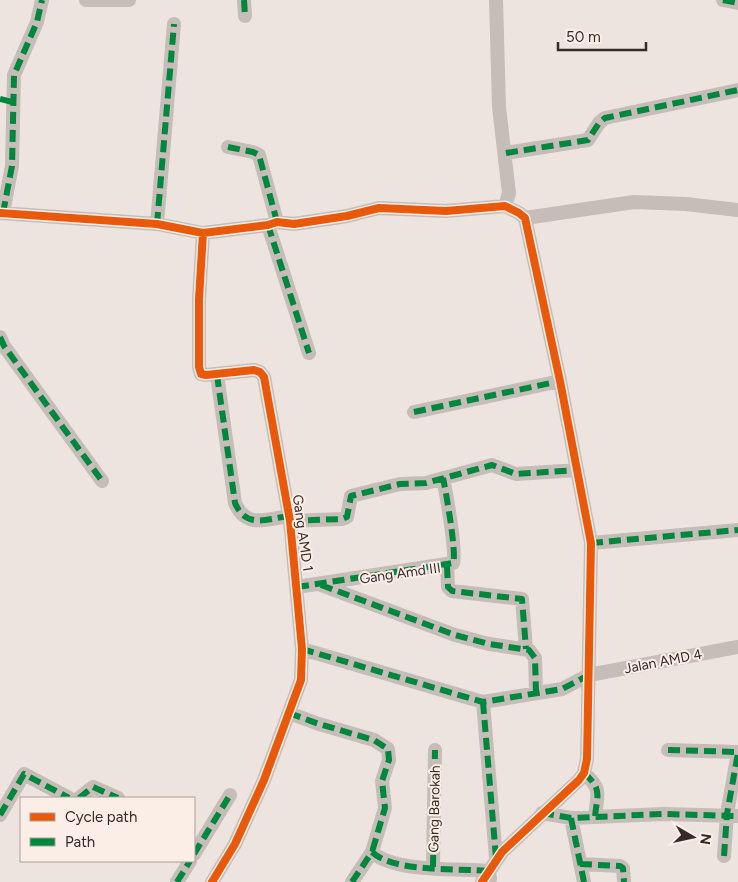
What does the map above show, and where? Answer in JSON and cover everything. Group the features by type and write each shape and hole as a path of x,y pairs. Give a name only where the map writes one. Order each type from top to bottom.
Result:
{"street":[{"path":"42,0 37,22 14,75 6,100 12,166 2,213 157,224 203,233 272,223 294,224 347,216 378,208 446,211 505,206 519,212 525,218 530,232 591,543 586,759 584,773 571,788 542,813 489,873"},
{"path":"86,0 128,0"},
{"path":"244,0 245,16"},
{"path":"496,0 499,107 506,153 509,193 505,206"},
{"path":"157,224 174,24"},
{"path":"506,153 588,140 599,123 605,118 738,90"},
{"path":"228,147 253,152 259,156 272,223 309,353"},
{"path":"525,218 627,202 686,204 738,210"},
{"path":"203,233 199,299 199,367 201,374 217,375 235,503 239,514 251,521 289,518"},
{"path":"0,336 4,346 102,481"},
{"name":"Gang AMD 1","path":"212,882 234,844 253,804 289,713 301,680 302,649 289,518 264,377 260,372 254,370 217,375"},
{"path":"414,412 560,381"},
{"name":"Gang AMD 1","path":"289,518 342,519 347,517 349,512 351,496 400,484 426,483 492,465 516,474 577,470"},
{"path":"443,478 454,558 452,564 447,566"},
{"path":"591,543 738,530"},
{"name":"Gang Amd III","path":"297,587 447,566 448,587 452,591 522,599 526,649"},
{"path":"321,585 455,635 489,644 526,649 532,652 536,693"},
{"name":"Jalan AMD 4","path":"589,675 738,647"},
{"path":"302,649 483,702 570,686 589,675"},
{"path":"483,702 489,873"},
{"path":"289,713 374,740 388,749 389,760 382,781 385,808 372,852 352,882"},
{"name":"Gang Barokah","path":"434,867 435,750"},
{"path":"668,750 738,752 732,815 724,856"},
{"path":"584,773 596,785 594,817"},
{"path":"0,815 24,774 67,797"},
{"path":"80,797 93,787 116,797"},
{"path":"195,852 230,795"},
{"path":"542,813 572,818 654,814 732,815"},
{"path":"572,818 584,882"},
{"name":"Gang Barokah","path":"372,852 391,863 489,873"},
{"path":"177,882 189,862"},
{"path":"580,864 620,866 623,868 624,882"}],"marked path":[{"path":"3,213 12,166 14,75 37,22 42,0"},
{"path":"244,0 245,16"},
{"path":"723,0 738,3"},
{"path":"157,224 174,24"},
{"path":"506,153 588,140 599,123 605,118 738,90"},
{"path":"0,99 12,102"},
{"path":"228,147 259,155 277,222"},
{"path":"268,225 309,353"},
{"path":"0,337 4,346 102,481"},
{"path":"217,375 235,503 240,511 251,519 265,520 289,516"},
{"path":"414,412 560,381"},
{"path":"290,521 342,519 347,517 351,496 400,484 426,483 492,465 516,474 577,470"},
{"path":"297,587 453,563 449,509 443,478"},
{"path":"591,543 738,530"},
{"path":"447,566 448,587 452,591 522,599 526,649"},
{"path":"321,585 455,635 489,644 529,650 535,658 536,693"},
{"path":"302,649 483,702 562,689 589,675"},
{"path":"483,702 496,858"},
{"path":"289,713 374,740 388,749 389,760 382,781 385,808 372,852"},
{"path":"433,867 435,750"},
{"path":"668,750 738,752"},
{"path":"724,856 727,814 738,753"},
{"path":"584,773 596,788 595,817"},
{"path":"0,815 24,774 67,797"},
{"path":"80,797 93,787 116,797"},
{"path":"195,852 230,795"},
{"path":"542,813 571,818 663,814 738,816"},
{"path":"571,818 584,882"},
{"path":"352,882 372,852 382,859 395,863 427,868 489,871 489,875"},
{"path":"177,882 189,862"},
{"path":"580,864 620,866 623,868 624,882"}],"cycle path":[{"path":"0,213 157,224 203,233 268,225 277,222 294,224 347,216 379,208 446,211 505,206 525,218 560,381 591,543 587,759 584,773 579,780 502,852 482,882"},
{"path":"203,233 199,299 199,367 201,374 206,375 254,370 260,372 264,377 290,521 302,649 301,680 264,780 235,844 212,882"}]}
